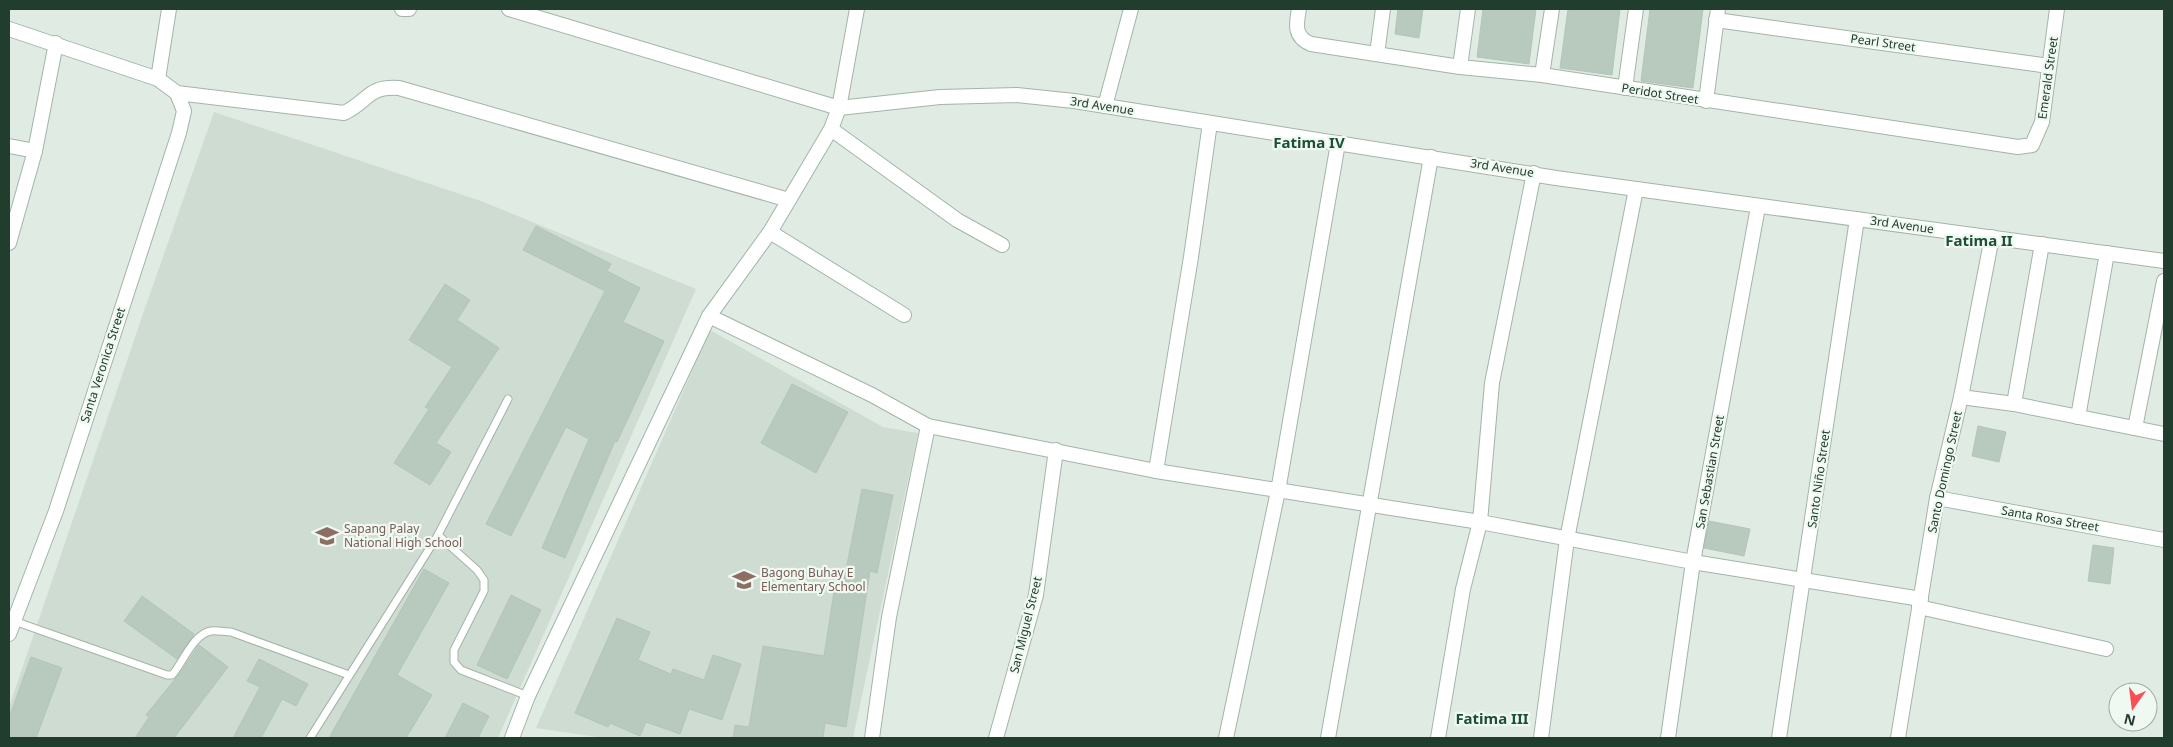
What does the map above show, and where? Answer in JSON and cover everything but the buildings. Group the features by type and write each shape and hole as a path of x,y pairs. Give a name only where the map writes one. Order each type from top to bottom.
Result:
{"street":[{"path":"158,79 169,9"},
{"path":"402,9 409,9"},
{"path":"509,9 839,108"},
{"path":"512,738 528,696 709,316 770,232 831,129 839,108 857,9"},
{"path":"1105,106 1131,9"},
{"name":"Peridot Street","path":"1299,9 1296,29 1301,40 1311,44 1460,67 1542,75 2018,147 2032,146"},
{"path":"1377,54 1384,9"},
{"path":"1460,67 1468,9"},
{"path":"1542,75 1552,9"},
{"path":"1625,88 1636,9"},
{"name":"Emerald Street","path":"2032,146 2042,122 2057,9"},
{"path":"1706,101 1717,14"},
{"name":"Pearl Street","path":"1717,14 2049,66"},
{"path":"9,28 158,79 177,93 344,113 355,107 371,92 383,87 399,88 789,200"},
{"path":"9,243 35,150 56,43"},
{"name":"Santa Veronica Street","path":"11,628 56,511 179,133 184,111 177,93"},
{"name":"3rd Avenue","path":"839,108 940,97 1017,95 1105,106 1210,123 1236,125 1338,143 1758,207 2164,260"},
{"path":"1156,470 1210,123"},
{"path":"831,129 957,220 1002,245"},
{"path":"1226,738 1278,492 1338,143"},
{"path":"9,146 35,150"},
{"path":"1328,738 1431,157"},
{"path":"1438,738 1463,589 1480,522 1492,384 1534,173"},
{"path":"1541,738 1567,539 1636,189"},
{"name":"San Sebastian Street","path":"1668,738 1693,562 1758,207"},
{"name":"Santo Niño Street","path":"1779,738 1857,219"},
{"path":"770,232 904,315"},
{"name":"Santo Domingo Street","path":"1898,738 1937,498 1961,397 1992,237"},
{"path":"2014,404 2042,244"},
{"path":"2078,417 2106,253"},
{"path":"2136,428 2164,281"},
{"path":"709,316 872,395 928,426 1278,492 1480,522 1693,562 1804,579 1920,603 2106,649"},
{"path":"1961,397 2014,404 2164,434"},
{"path":"872,738 889,618 928,426"},
{"name":"San Miguel Street","path":"996,738 1036,595 1056,450"},
{"name":"Santa Rosa Street","path":"1937,498 2164,540"}],"lane":[{"path":"310,738 438,535 508,399"},
{"path":"438,535 477,570 484,580 484,591 454,650 454,662 461,670 528,696"},
{"path":"11,628 167,675 172,675 200,636 211,631 231,632 349,675"}],"shaded area":[{"name":"Sapang Palay National High School","path":"214,112 481,201 696,289 498,738 9,738 9,707"},
{"name":"Bagong Buhay E Elementary School","path":"710,330 883,427 918,433 853,738 603,738 536,728"}],"place":[{"name":"Sapang Palay National High School","path":"327,536"},
{"name":"Bagong Buhay E Elementary School","path":"744,580"}],"district":[{"name":"Fatima IV","path":"1309,143"},
{"name":"Fatima II","path":"1979,241"},
{"name":"Fatima III","path":"1492,719"}]}
